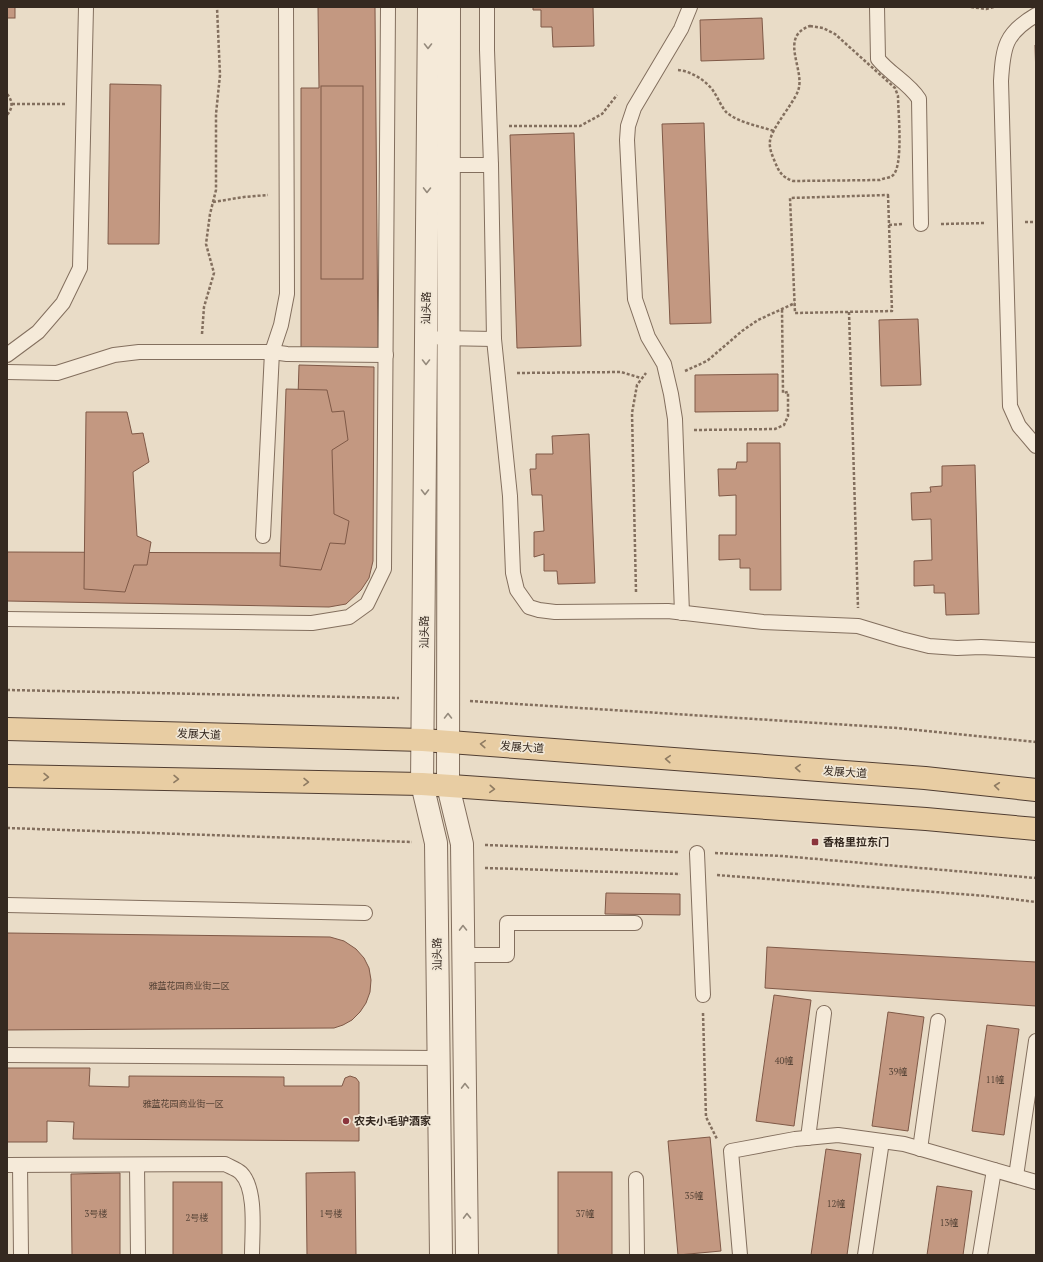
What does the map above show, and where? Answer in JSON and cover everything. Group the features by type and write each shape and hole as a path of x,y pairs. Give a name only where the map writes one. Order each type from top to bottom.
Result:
{"main road":[{"name":"发展大道","path":"7,729 422,740 925,778 1036,790"},
{"path":"7,776 422,784 919,819 1036,829"}],"street":[{"name":"汕头路","path":"429,7 422,784 436,842 440,1255"},
{"name":"汕头路","path":"450,7 448,786 462,844 467,1255"}],"lane":[{"path":"7,354 38,332 63,303 80,268 86,7"},
{"path":"263,536 272,352 281,325 287,294 286,7"},
{"path":"7,619 312,623 349,617 367,604 384,569 388,7"},
{"path":"488,7 487,50 491,165 494,339 510,496 513,573 517,590 529,606 539,610 555,612 668,611 763,622 858,626 929,646 1036,650"},
{"path":"682,613 675,419 664,364 648,337 635,299 628,126 634,108 682,29 690,7"},
{"path":"877,7 878,59 883,66 915,92 919,99 921,224"},
{"path":"1036,15 1015,30 1006,45 1003,55 1001,80 1010,406 1019,426 1036,446"},
{"path":"428,166 491,165"},
{"path":"426,338 494,339"},
{"path":"7,372 57,373 114,355 139,352 272,352 287,354 386,355"},
{"path":"697,853 703,995"},
{"path":"7,905 365,913"},
{"path":"463,955 507,955 507,923 635,923"},
{"path":"808,1138 824,1013"},
{"path":"920,1149 938,1021"},
{"path":"1016,1176 1036,1041"},
{"path":"7,1055 438,1058"},
{"path":"740,1255 731,1151 808,1138 838,1135 904,1144 1036,1182"},
{"path":"865,1255 882,1141"},
{"path":"21,1255 14,1165 225,1164 241,1173 248,1182 252,1194 252,1255"},
{"path":"136,1165 138,1255"},
{"path":"980,1255 994,1170"},
{"path":"636,1179 637,1255"}],"path":[{"path":"200,352 204,307 214,273 206,244 210,214 216,190 216,114 220,76 217,7"},
{"path":"971,7 986,9 994,7"},
{"path":"810,26 823,28 835,34 895,88 898,96 900,158 897,170 893,176 880,180 793,181 784,178 771,154 770,140 774,131 798,91 800,81 795,49 797,34 803,28 810,26"},
{"path":"7,94 12,104 7,115"},
{"path":"12,104 84,104"},
{"path":"213,202 244,196 287,193"},
{"path":"888,195 889,225 892,311 795,313 790,198 888,195"},
{"path":"889,225 1036,222"},
{"path":"668,379 707,361 742,331 758,320 795,303"},
{"path":"675,430 776,429 784,425 788,416 788,392 783,393 782,309"},
{"path":"849,312 858,626"},
{"path":"636,611 632,413 637,385 646,371 664,364"},
{"path":"497,373 621,372 642,378"},
{"path":"7,690 423,698"},
{"path":"448,700 897,728 1036,742"},
{"path":"7,828 436,842"},
{"path":"462,844 782,856 1036,878"},
{"path":"462,867 698,874 749,877 986,896 1036,902"},
{"path":"703,995 706,1117 716,1139 731,1151"}],"building":[{"path":"7,7 15,7 15,18 7,18"},
{"path":"318,7 375,7 378,350 301,350 301,88 319,88"},
{"path":"533,7 593,7 594,46 553,47 552,27 541,27 541,10 533,10"},
{"path":"762,18 764,59 701,61 700,20"},
{"path":"1035,45 1036,45 1036,79"},
{"path":"110,84 161,85 159,244 108,244"},
{"path":"321,86 363,86 363,279 321,279"},
{"path":"704,123 711,323 670,324 662,124"},
{"path":"574,133 581,346 517,348 510,135"},
{"path":"918,319 921,385 881,386 879,320"},
{"path":"299,365 374,367 373,561 369,578 361,590 346,604 329,607 7,601 7,552 293,553"},
{"path":"778,374 778,411 695,412 695,375"},
{"path":"286,389 327,390 332,412 344,411 348,440 332,450 334,514 349,521 345,544 330,543 321,570 280,566"},
{"path":"86,412 127,412 132,434 143,433 149,462 133,472 137,536 151,542 147,565 134,565 125,592 84,589"},
{"path":"589,434 595,583 558,584 557,571 544,571 544,554 534,557 534,532 544,531 542,495 532,495 530,469 536,469 536,454 553,454 552,436"},
{"path":"747,443 780,443 781,590 750,590 750,568 740,568 740,559 719,560 719,535 736,535 736,495 719,496 718,469 736,469 737,462 747,462"},
{"path":"975,465 979,614 946,615 945,593 934,593 934,585 914,586 914,561 932,560 931,519 912,520 911,493 931,492 930,487 942,486 942,466"},
{"path":"606,893 680,894 680,915 605,914"},
{"path":"7,933 330,937 344,941 356,949 364,958 369,968 371,980 370,992 366,1003 352,1020 334,1028 7,1030"},
{"path":"767,947 1036,962 1036,1006 765,988"},
{"path":"774,995 811,1000 794,1126 756,1121"},
{"path":"888,1012 924,1017 908,1131 872,1126"},
{"path":"987,1025 1019,1029 1004,1135 972,1131"},
{"path":"7,1068 90,1068 89,1086 129,1087 129,1076 284,1077 284,1086 342,1086 345,1078 350,1076 356,1078 359,1082 359,1141 73,1139 74,1122 47,1121 47,1142 7,1142"},
{"path":"710,1137 721,1251 678,1255 668,1141"},
{"path":"826,1149 861,1154 847,1255 811,1255"},
{"path":"355,1172 356,1255 307,1255 306,1173"},
{"path":"558,1172 612,1172 612,1255 558,1255"},
{"path":"120,1173 120,1255 72,1255 71,1174"},
{"path":"173,1182 222,1182 222,1255 173,1255"},
{"path":"937,1186 972,1191 963,1255 927,1255"}],"place":[{"name":"香格里拉东门","path":"815,842"},
{"name":"农夫小毛驴酒家","path":"346,1121"}]}
